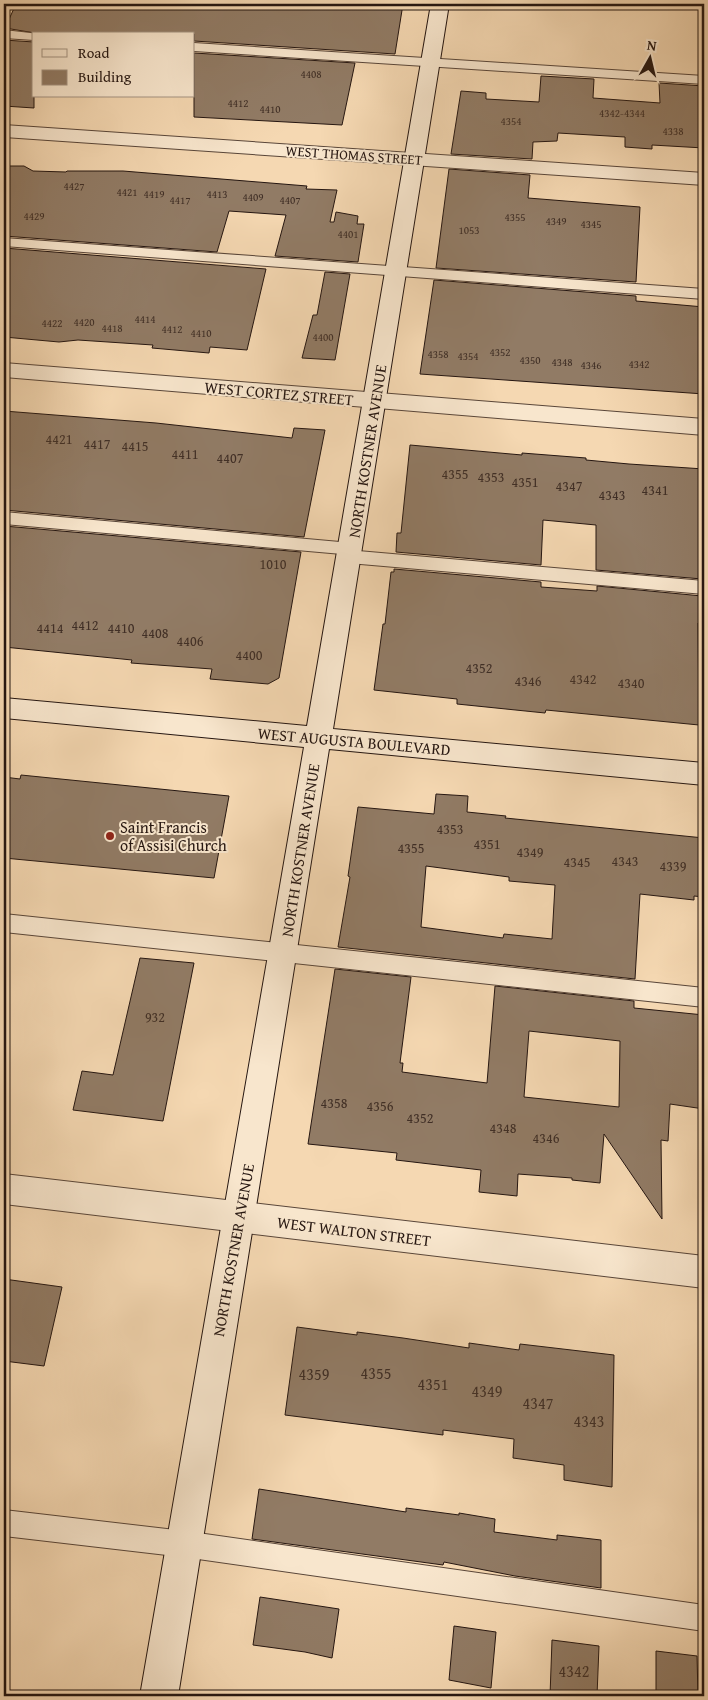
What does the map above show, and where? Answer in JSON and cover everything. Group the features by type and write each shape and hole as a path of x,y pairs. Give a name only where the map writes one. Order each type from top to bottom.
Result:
{"street":[{"name":"NORTH KOSTNER AVENUE","path":"159,1696 440,4"},
{"name":"WEST THOMAS STREET","path":"4,130 704,179"},
{"name":"WEST CORTEZ STREET","path":"4,370 704,427"},
{"name":"WEST AUGUSTA BOULEVARD","path":"4,708 704,774"},
{"name":"WEST WALTON STREET","path":"4,1189 704,1272"}],"lane":[{"path":"4,34 32,36"},
{"path":"195,47 430,64 704,80"},
{"path":"4,242 704,294"},
{"path":"4,518 704,588"},
{"path":"4,923 704,998"},
{"path":"4,1523 184,1544 704,1618"}],"building":[{"path":"16,4 403,4 395,54 195,41 195,32 32,32 5,28"},
{"path":"4,40 32,42 32,98 34,98 34,108 4,106"},
{"path":"195,53 355,63 342,125 194,117"},
{"path":"541,76 594,79 593,98 660,103 659,83 704,86 704,148 652,145 652,149 625,147 625,137 558,133 557,141 533,142 532,159 451,154 461,91 486,93 486,99 539,102"},
{"path":"4,166 24,166 33,171 123,171 307,186 306,189 337,190 330,222 334,222 336,212 358,216 357,224 364,224 358,262 275,256 286,215 229,211 217,252 4,236"},
{"path":"449,169 530,175 528,198 640,207 636,282 436,268"},
{"path":"4,248 266,269 247,350 210,347 209,353 152,348 153,345 78,340 59,342 4,337"},
{"path":"325,272 350,274 335,360 302,358 313,315 317,315"},
{"path":"434,280 636,296 636,301 704,307 704,394 420,374"},
{"path":"4,411 156,423 292,438 294,428 325,430 304,537 4,510"},
{"path":"410,445 704,469 702,579 596,570 596,525 543,520 541,565 396,552 397,533 401,533"},
{"path":"4,526 301,552 279,678 268,684 210,679 212,669 131,663 132,660 4,647"},
{"path":"394,569 541,582 541,587 597,591 597,586 702,596 701,623 698,623 699,725 546,710 545,713 457,704 457,699 374,690 391,572 394,572"},
{"name":"Saint Francis of Assisi Church","path":"21,775 229,796 214,878 4,858 4,777 20,779"},
{"path":"436,794 468,796 467,812 506,816 505,818 704,838 704,897 694,896 694,900 640,894 635,979 338,947 350,877 348,876 358,807 434,814","holes":["426,866 509,877 509,881 555,885 552,939 504,934 503,938 421,927"]},
{"path":"140,958 194,963 163,1121 73,1110 82,1071 113,1075"},
{"path":"335,969 411,977 400,1063 403,1063 402,1072 487,1083 495,986 634,1001 634,1008 704,1015 704,1109 670,1104 668,1141 661,1140 662,1219 604,1134 600,1183 572,1180 572,1178 518,1174 517,1196 479,1192 481,1170 396,1160 397,1153 308,1144","holes":["529,1031 620,1041 619,1107 524,1097"]},
{"path":"4,1279 62,1287 44,1366 4,1361"},
{"path":"297,1327 357,1335 357,1332 469,1348 469,1343 519,1350 520,1344 614,1355 612,1487 564,1480 564,1465 513,1458 514,1439 443,1430 443,1435 285,1415"},
{"path":"259,1489 406,1512 406,1508 459,1515 459,1513 495,1519 494,1532 557,1540 557,1535 601,1540 601,1588 515,1576 444,1562 443,1565 252,1539"},
{"path":"260,1597 339,1609 332,1658 305,1652 253,1645"},
{"path":"454,1626 496,1632 491,1688 449,1680"},
{"path":"552,1640 599,1646 597,1696 550,1696"},
{"path":"656,1651 697,1656 698,1696 656,1696"}],"place":[{"name":"Saint Francis of Assisi Church","path":"110,836"}]}
